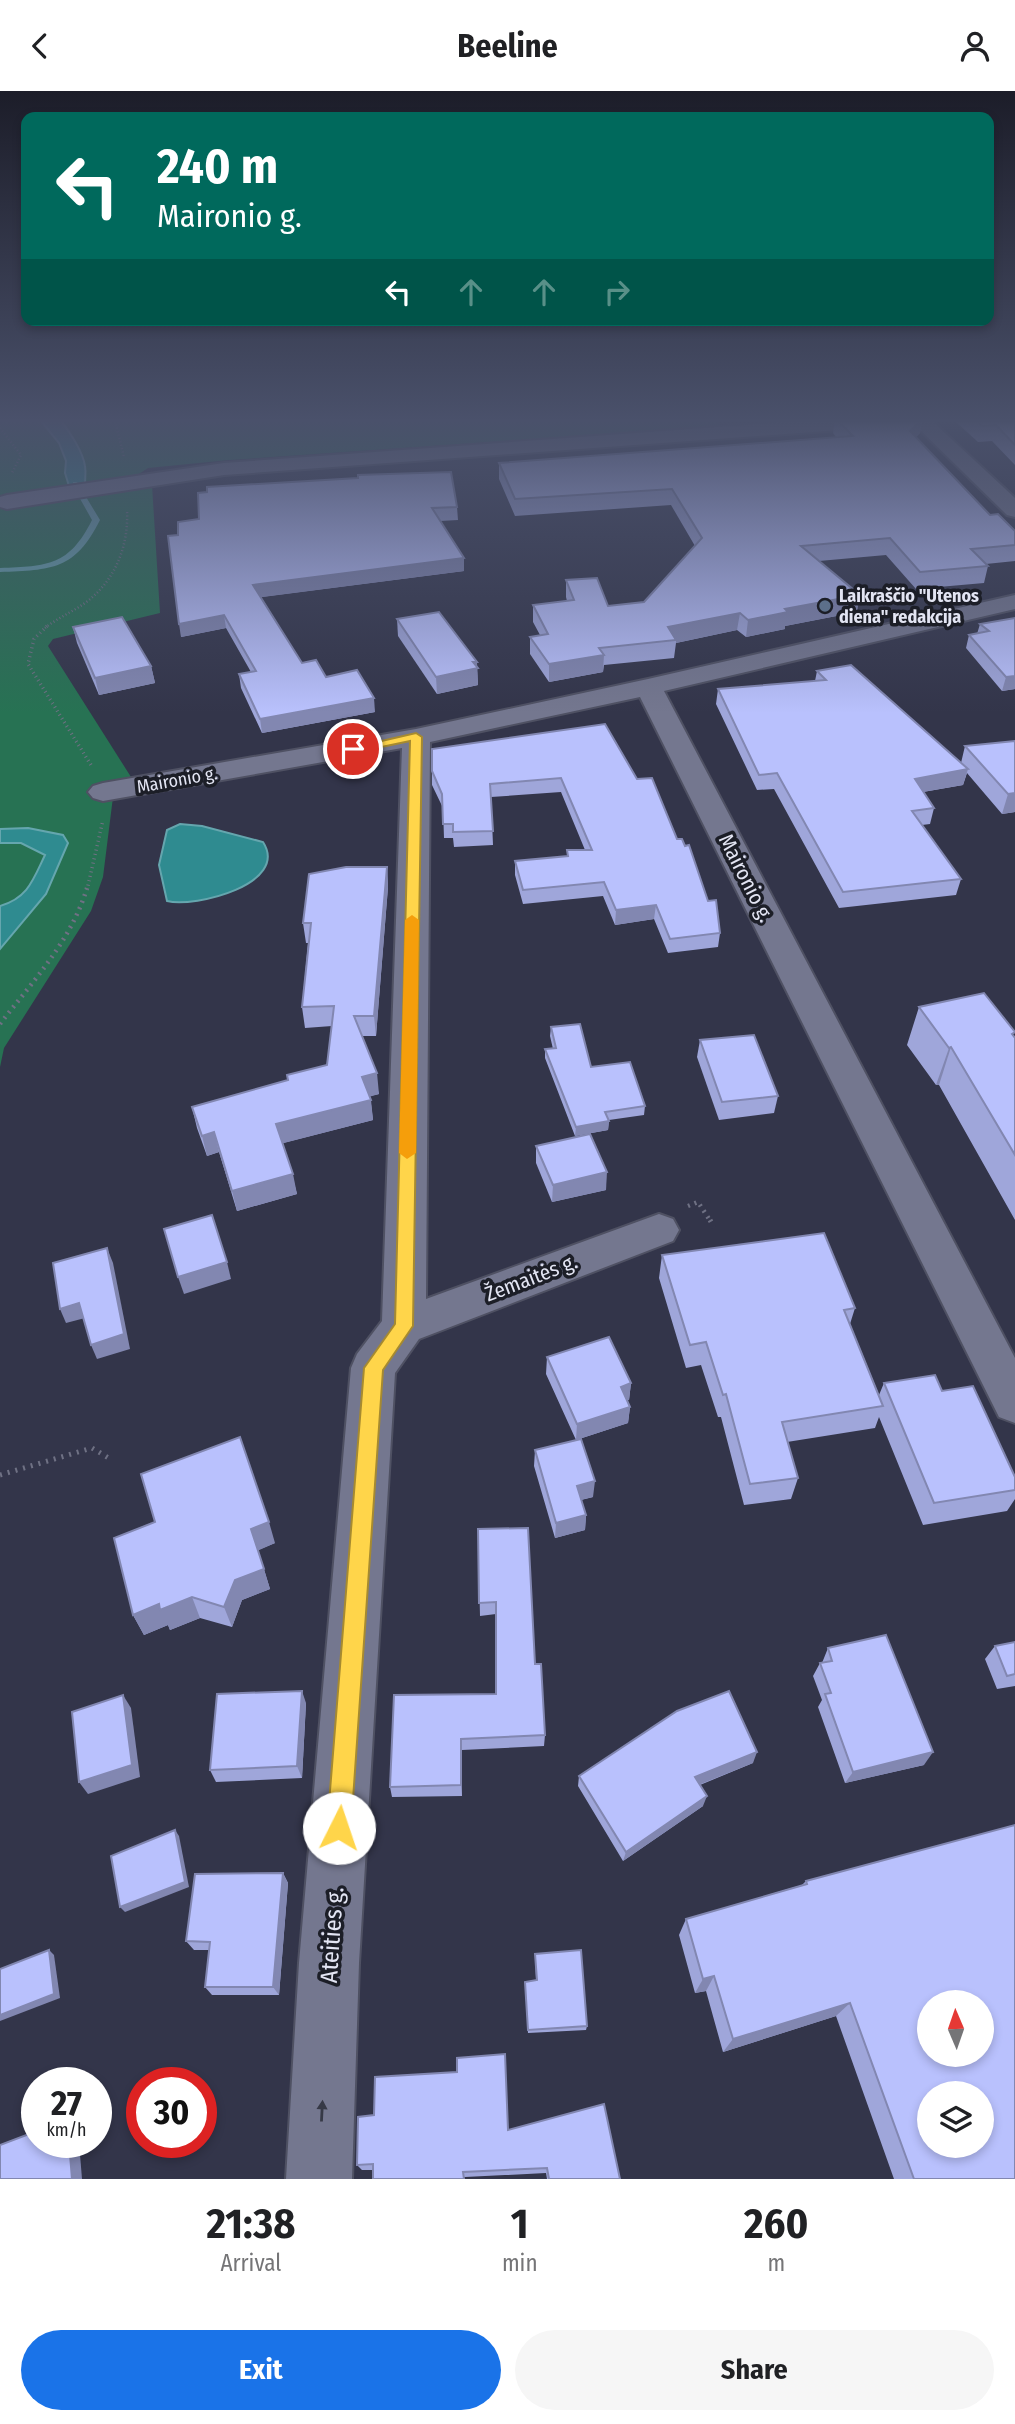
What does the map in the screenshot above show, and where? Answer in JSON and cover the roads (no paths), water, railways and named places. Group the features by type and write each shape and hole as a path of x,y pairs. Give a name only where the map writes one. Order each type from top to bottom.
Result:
{"street":[{"path":"648,687 1015,601"},
{"name":"Maironio g.","path":"103,792 416,737 648,687 1015,1403"},
{"path":"404,1326 416,737"},
{"name":"Žemaitės g.","path":"404,1326 659,1230"},
{"name":"Ateities g.","path":"319,2179 329,1963 373,1368 404,1326"}],"waterway":[{"path":"0,570 31,568 63,560 79,549 95,518"}],"place":[{"name":"Laikraščio \"Utenos diena\" redakcija","path":"825,606"}]}
